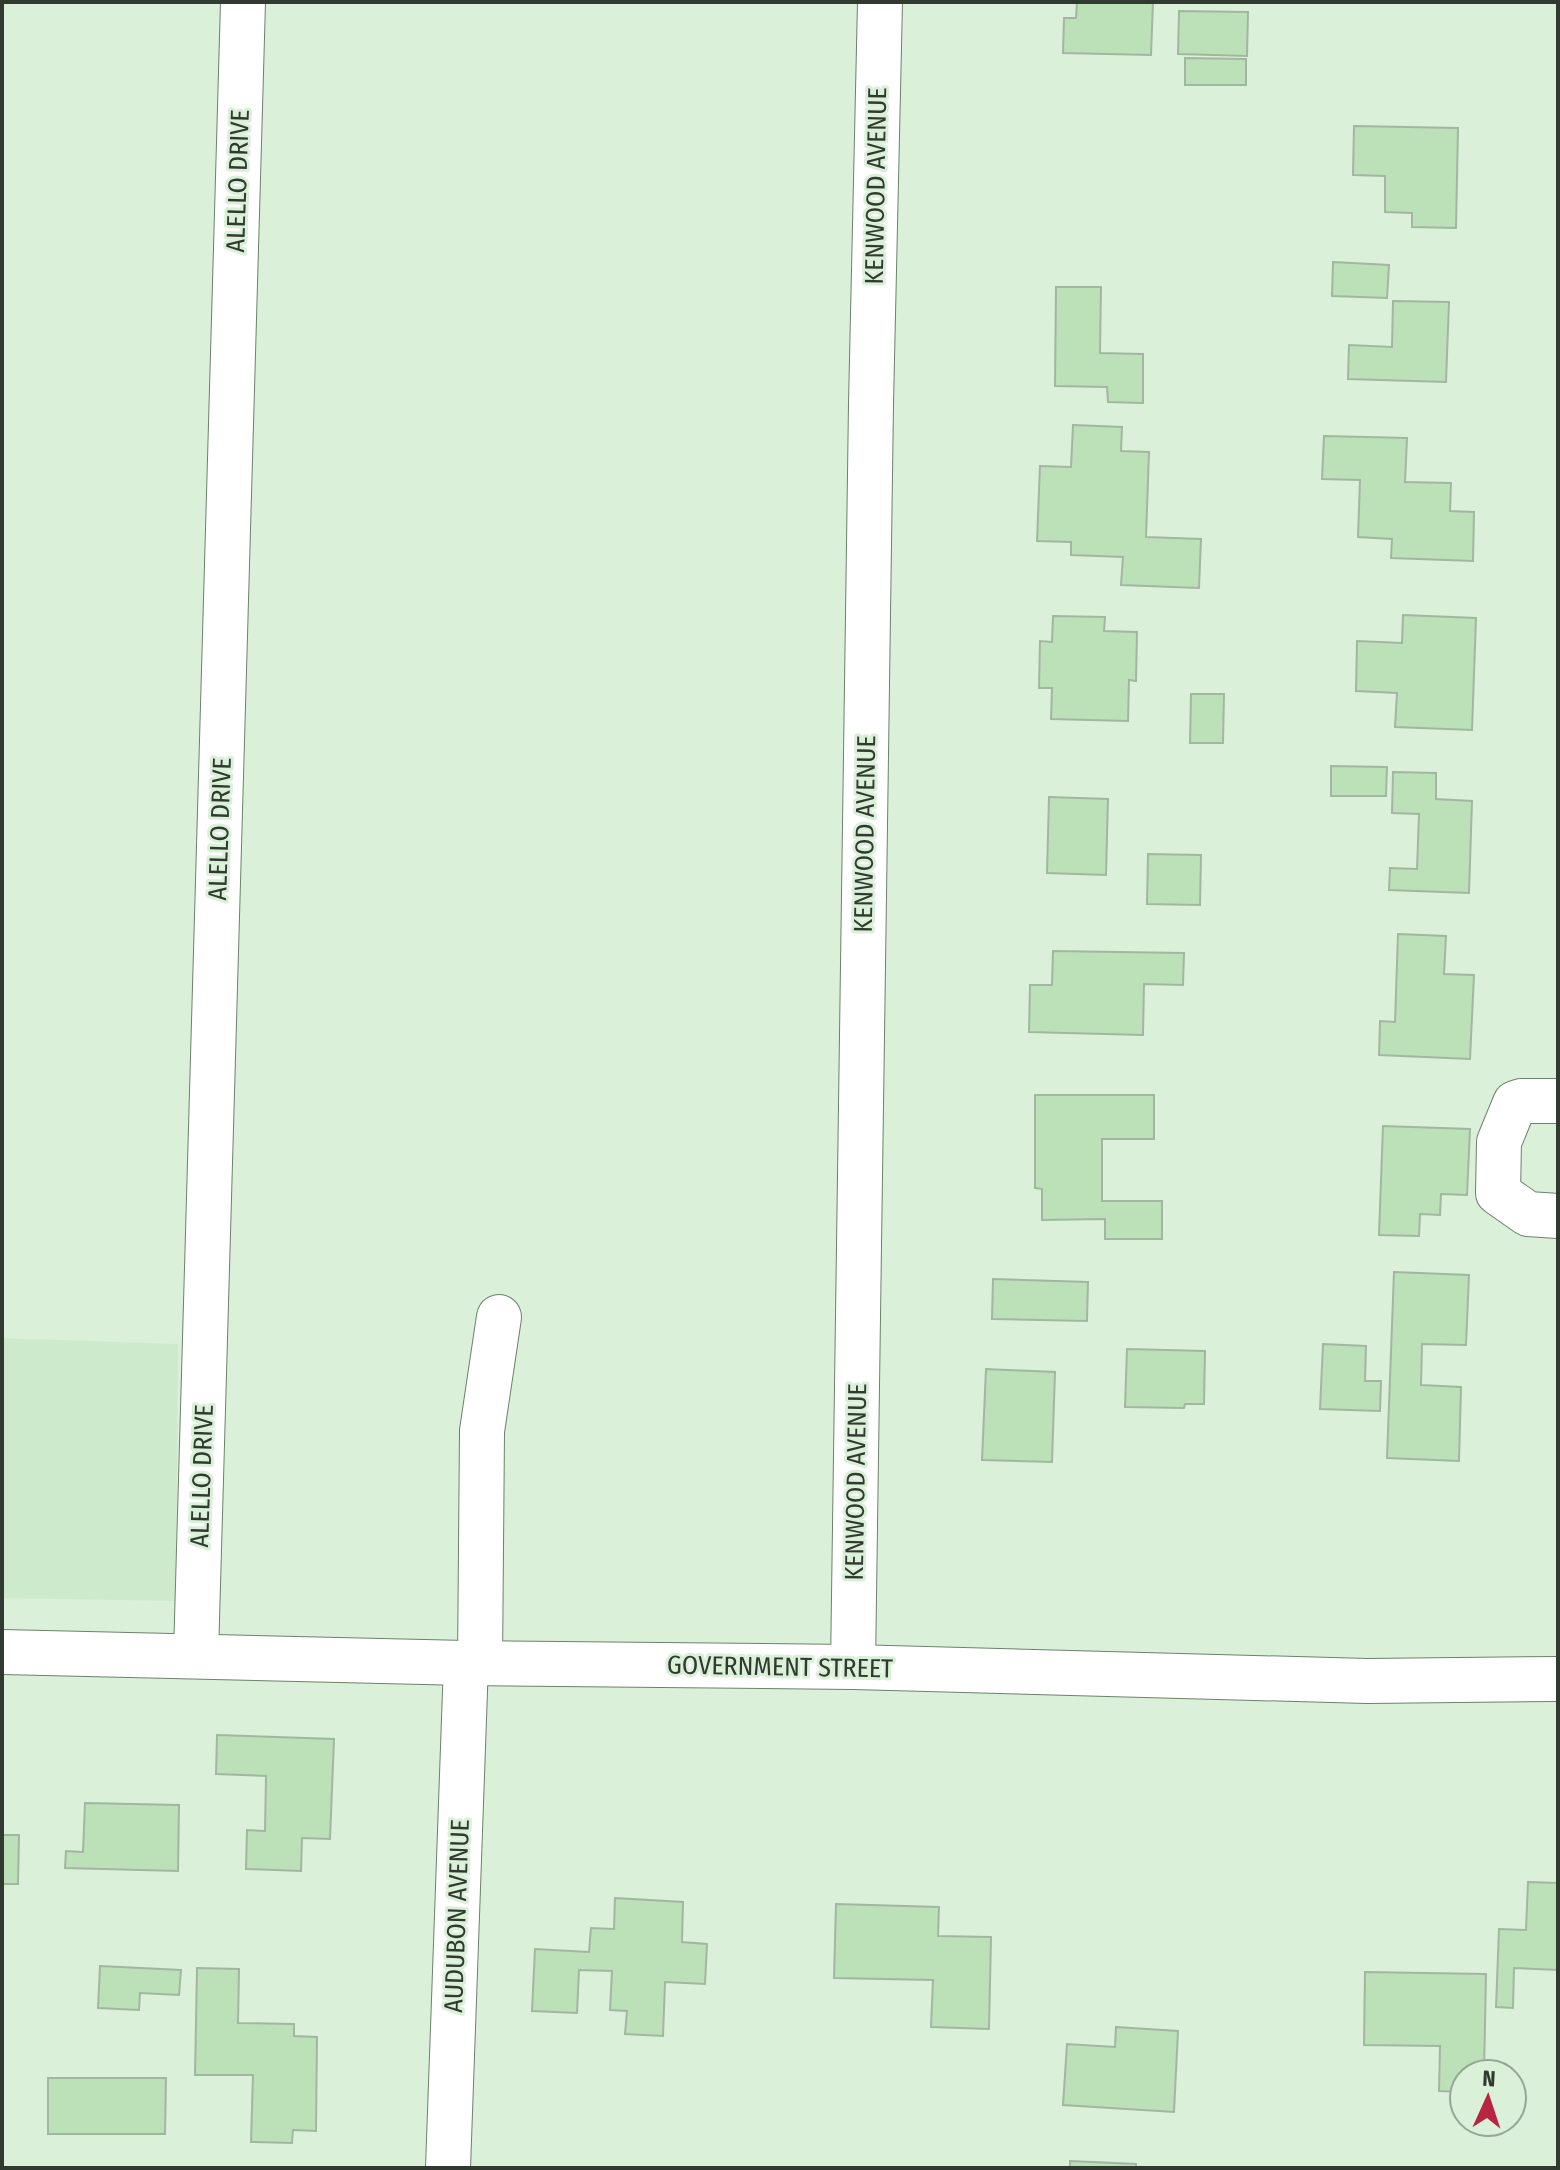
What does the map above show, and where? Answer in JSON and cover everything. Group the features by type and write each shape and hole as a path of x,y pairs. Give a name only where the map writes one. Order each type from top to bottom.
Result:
{"street":[{"name":"ALELLO DRIVE","path":"196,1655 243,2"},
{"name":"KENWOOD AVENUE","path":"853,1667 871,404 880,2"},
{"path":"1558,1101 1515,1103 1499,1142 1498,1193 1528,1214 1558,1216"},
{"name":"AUDUBON AVENUE","path":"448,2168 482,1431 499,1317"},
{"name":"GOVERNMENT STREET","path":"2,1652 473,1664 853,1667 1367,1681 1558,1679"}],"shaded area":[{"path":"2,1338 178,1344 176,1601 2,1598"}],"building":[{"path":"1077,2 1153,2 1151,55 1063,53 1064,18 1076,18"},
{"path":"1179,11 1248,12 1247,56 1178,54"},
{"path":"1185,58 1246,59 1246,85 1185,85"},
{"path":"1354,126 1458,128 1456,228 1412,227 1412,213 1385,212 1385,176 1353,175"},
{"path":"1333,262 1389,265 1387,298 1332,296"},
{"path":"1056,287 1101,287 1100,353 1143,354 1143,403 1108,402 1107,387 1055,386"},
{"path":"1393,301 1449,302 1446,382 1348,379 1349,345 1392,347"},
{"path":"1073,425 1122,427 1121,451 1149,452 1146,537 1201,539 1199,588 1121,585 1123,557 1071,555 1071,542 1037,541 1040,466 1071,467"},
{"path":"1324,436 1407,438 1405,482 1451,483 1450,511 1474,512 1473,561 1391,558 1392,539 1358,537 1360,480 1322,479"},
{"path":"1403,615 1476,618 1472,730 1395,727 1397,693 1356,691 1357,641 1402,643"},
{"path":"1053,616 1105,617 1104,631 1137,632 1136,681 1129,680 1128,721 1051,719 1052,688 1039,688 1040,641 1052,642"},
{"path":"1191,694 1224,694 1223,743 1190,743"},
{"path":"1331,766 1387,767 1386,796 1331,796"},
{"path":"1393,772 1436,773 1436,799 1472,801 1469,893 1389,890 1390,868 1417,869 1419,814 1392,813"},
{"path":"1049,797 1108,799 1106,875 1047,873"},
{"path":"1148,854 1201,855 1200,905 1147,904"},
{"path":"1398,934 1446,936 1444,974 1474,975 1470,1059 1379,1055 1380,1021 1395,1022"},
{"path":"1053,951 1184,953 1183,985 1144,984 1143,1035 1029,1032 1030,985 1052,985"},
{"path":"1035,1095 1154,1095 1154,1139 1102,1139 1102,1201 1162,1201 1162,1239 1105,1239 1105,1219 1042,1220 1042,1189 1035,1188"},
{"path":"1383,1126 1470,1129 1467,1195 1441,1194 1440,1215 1420,1214 1419,1236 1379,1235"},
{"path":"1394,1272 1469,1275 1466,1345 1422,1344 1421,1385 1461,1387 1459,1461 1387,1458"},
{"path":"993,1279 1088,1282 1087,1321 992,1319"},
{"path":"1323,1344 1366,1346 1365,1381 1381,1381 1380,1411 1320,1409"},
{"path":"1127,1349 1205,1351 1204,1404 1185,1404 1184,1408 1125,1407"},
{"path":"986,1369 1055,1372 1052,1462 982,1460"},
{"path":"217,1735 334,1739 330,1839 302,1838 301,1871 246,1869 247,1830 265,1831 266,1776 216,1774"},
{"path":"85,1803 179,1805 178,1871 65,1868 66,1851 83,1852"},
{"path":"2,1835 19,1835 18,1884 2,1884"},
{"path":"1528,1882 1558,1883 1558,1970 1514,1968 1513,2008 1496,2007 1499,1929 1526,1930"},
{"path":"615,1898 683,1902 682,1942 707,1944 705,1984 665,1982 663,2036 625,2034 627,2011 610,2010 612,1971 579,1970 577,2013 532,2011 535,1949 589,1952 591,1928 614,1929"},
{"path":"836,1904 939,1907 938,1936 991,1937 989,2029 931,2027 933,1980 834,1978"},
{"path":"100,1966 181,1970 179,1995 140,1993 139,2010 98,2008"},
{"path":"197,1968 239,1969 238,2023 294,2024 294,2036 317,2037 316,2131 293,2130 292,2143 251,2142 253,2075 195,2075"},
{"path":"1365,1972 1486,1974 1484,2058 1448,2058 1448,2091 1439,2091 1440,2046 1364,2045"},
{"path":"1116,2027 1178,2031 1174,2112 1063,2105 1067,2044 1115,2047"},
{"path":"48,2078 166,2078 165,2134 48,2134"},
{"path":"1070,2161 1136,2164 1136,2168 1070,2168"}]}
